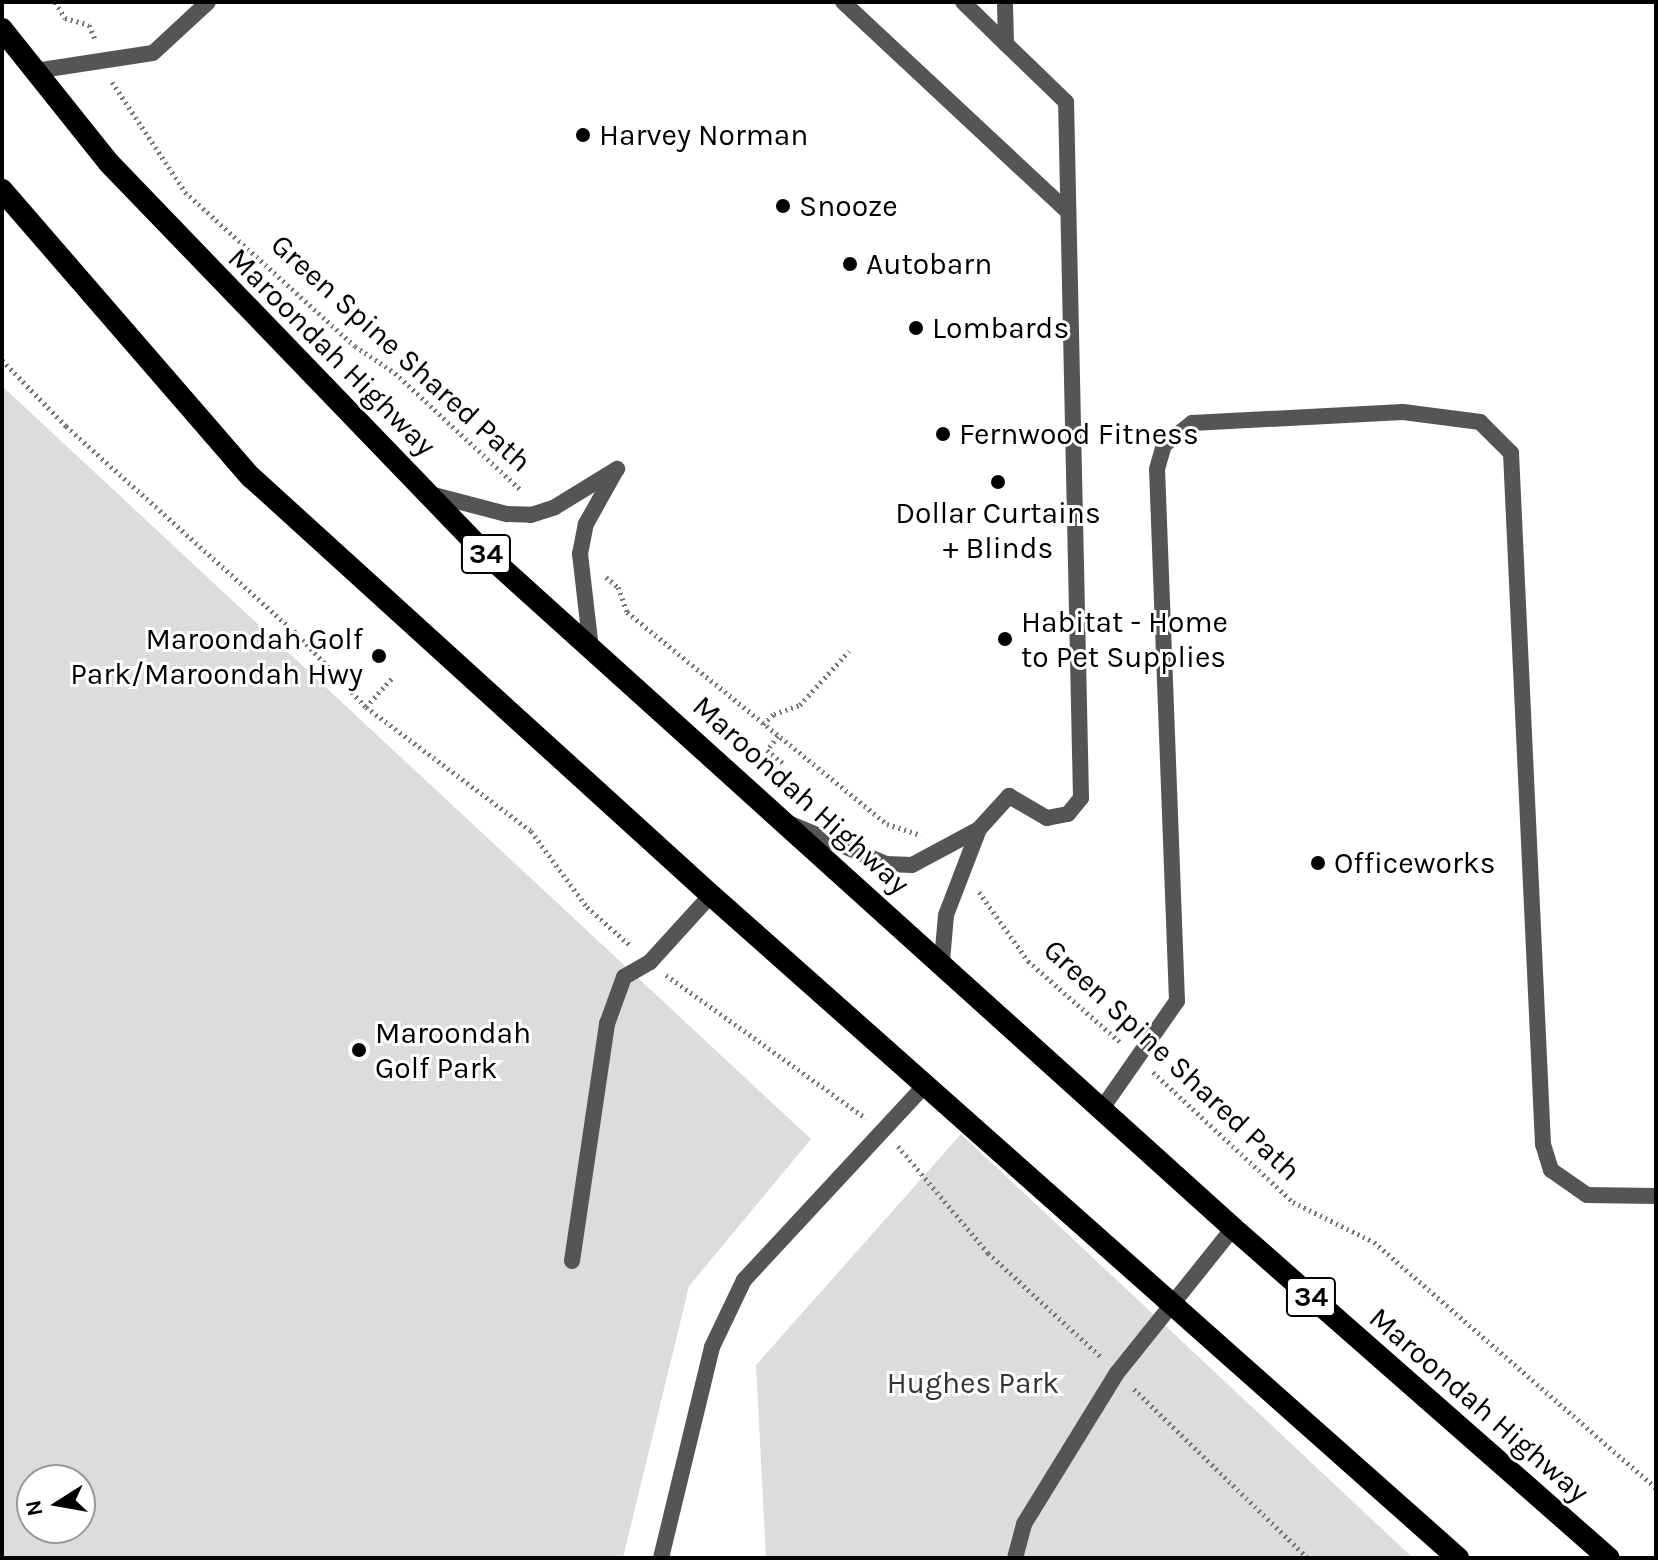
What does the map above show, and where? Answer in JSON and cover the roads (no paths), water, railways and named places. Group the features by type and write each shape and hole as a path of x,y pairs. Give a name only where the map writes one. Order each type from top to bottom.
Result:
{"highway":[{"name":"Maroondah Highway","path":"2,29 109,163 242,306 483,551 942,961 1233,1228 1608,1558"},
{"path":"2,190 251,477 711,895 1458,1558"}],"lane":[{"path":"35,71 104,63 153,53 208,2"},
{"path":"843,2 1066,210"},
{"path":"790,824 886,864 912,865 979,829 1009,796 1047,818 1068,814 1081,798 1066,102 963,2"},
{"path":"1005,2 1006,44"},
{"path":"1103,1107 1177,1001 1157,469 1164,445 1192,423 1403,412 1480,422 1511,453 1543,1144 1551,1170 1587,1195 1656,1196"},
{"path":"430,494 507,514 538,514 617,469 586,524 580,554 591,649"},
{"path":"942,961 946,915 959,874 979,829"},
{"path":"572,1261 607,1024 624,977 650,962 711,895"},
{"path":"661,1558 712,1347 744,1280 886,1132 926,1084"},
{"path":"1015,1558 1024,1524 1117,1373 1233,1228"}],"place":[{"name":"Harvey Norman","path":"583,135"},
{"name":"Snooze","path":"783,206"},
{"name":"Autobarn","path":"850,264"},
{"name":"Lombards","path":"916,328"},
{"name":"Fernwood Fitness","path":"943,434"},
{"name":"Dollar Curtains + Blinds","path":"998,482"},
{"name":"Habitat - Home to Pet Supplies","path":"1005,639"},
{"name":"Maroondah Golf Park/Maroondah Hwy","path":"379,656"},
{"name":"Officeworks","path":"1318,863"},
{"name":"Maroondah Golf Park","path":"359,1050"}],"park label":[{"name":"Hughes Park","path":"973,1383"}]}
